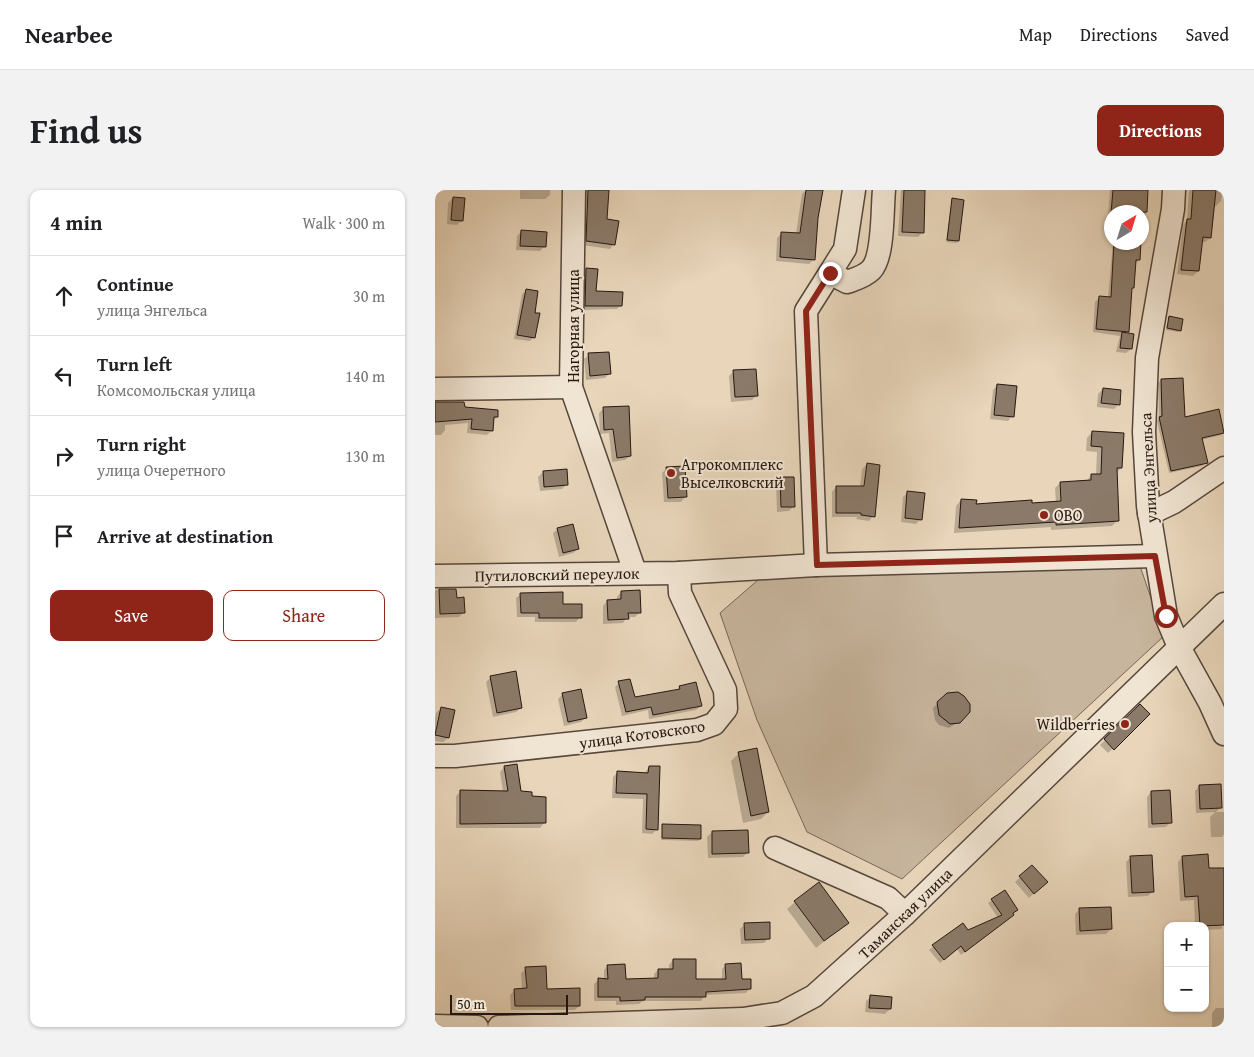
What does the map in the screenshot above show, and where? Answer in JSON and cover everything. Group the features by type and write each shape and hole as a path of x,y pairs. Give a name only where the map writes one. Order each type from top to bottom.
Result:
{"street":[{"name":"Нагорная улица","path":"573,190 571,387 635,572"},
{"path":"817,565 806,311 845,249 853,190"},
{"path":"830,273 847,282 863,276 873,268 879,252 884,190"},
{"name":"улица Энгельса","path":"1174,190 1173,210 1147,358 1144,432 1149,514 1166,616 1179,647 1211,703 1224,734"},
{"path":"435,389 571,387"},
{"path":"1149,514 1174,502 1224,468"},
{"name":"Путиловский переулок","path":"435,576 635,572 679,573 817,565 1155,556"},
{"name":"улица Котовского","path":"435,756 455,756 628,739 697,730 714,724 726,709 725,690 680,594 679,573"},
{"name":"Таманская улица","path":"499,1027 743,1019 784,1020 814,996 905,914 1224,604"},
{"path":"775,848 887,898 905,914"},
{"path":"435,1026 477,1027"}],"shaded area":[{"path":"1140,566 1164,636 902,879 807,832 757,720 720,613 766,573"}],"building":[{"path":"588,190 609,190 607,219 619,221 615,245 586,241"},
{"path":"806,190 823,190 818,218 815,260 780,257 781,232 800,233"},
{"path":"904,190 925,190 924,233 902,232"},
{"path":"1113,190 1148,190 1147,205 1112,205"},
{"path":"1193,190 1216,190 1211,238 1203,237 1199,271 1181,270 1187,219 1191,219"},
{"path":"453,197 465,198 463,221 451,220"},
{"path":"952,198 964,200 959,241 947,240"},
{"path":"521,230 547,232 546,247 520,246"},
{"path":"1114,250 1141,250 1140,260 1136,260 1134,288 1132,288 1129,332 1096,329 1099,296 1111,297"},
{"path":"586,268 598,269 596,291 623,292 622,306 585,306"},
{"path":"526,289 538,291 535,313 540,313 535,338 517,335"},
{"path":"1169,316 1183,319 1181,331 1167,328"},
{"path":"1122,332 1134,334 1132,349 1120,348"},
{"path":"609,352 611,374 590,376 588,353"},
{"path":"756,369 758,396 735,397 733,370"},
{"path":"1183,378 1185,417 1219,409 1224,433 1202,438 1208,463 1171,471 1159,417 1162,416 1161,379"},
{"path":"997,384 1017,386 1014,417 994,415"},
{"path":"1103,388 1121,390 1120,405 1101,403"},
{"path":"435,402 464,402 465,407 498,410 498,417 494,417 493,431 471,429 472,419 435,422"},
{"path":"629,406 631,456 617,458 613,429 604,430 603,407"},
{"path":"1092,431 1124,433 1122,468 1117,468 1119,521 1056,525 1056,522 959,528 961,499 977,500 976,504 1032,500 1032,503 1061,501 1060,482 1091,480 1091,474 1101,474 1102,447 1091,446"},
{"path":"867,463 880,465 875,517 861,515 861,513 836,513 836,486 864,486"},
{"path":"685,466 687,497 668,498 666,467"},
{"path":"567,469 568,485 544,487 543,471"},
{"path":"780,477 794,477 795,507 781,507"},
{"path":"907,491 925,493 922,520 905,518"},
{"path":"573,524 579,549 563,553 557,528"},
{"path":"439,589 456,589 457,598 464,597 465,613 440,614"},
{"path":"640,590 641,613 628,613 629,619 608,620 607,600 621,599 621,591"},
{"path":"563,592 563,604 582,604 582,618 539,618 539,613 521,613 520,593"},
{"path":"516,671 522,708 497,713 490,676"},
{"path":"630,679 635,697 680,689 679,686 696,682 702,706 653,715 651,707 626,712 618,681"},
{"path":"581,689 587,718 568,722 562,693"},
{"path":"958,692 970,704 970,712 960,723 950,724 939,715 937,702 947,693"},
{"name":"Wildberries","path":"1140,704 1150,714 1114,750 1104,739"},
{"path":"441,707 455,710 449,738 435,735"},
{"path":"757,748 769,812 751,816 738,752"},
{"path":"517,764 521,791 532,792 532,796 546,797 546,823 460,824 460,790 508,791 504,766"},
{"path":"649,766 660,766 658,830 646,829 647,794 616,793 617,771 648,773"},
{"path":"1221,784 1222,808 1200,809 1199,785"},
{"path":"1170,790 1172,823 1152,824 1151,791"},
{"path":"662,824 701,825 701,839 662,838"},
{"path":"748,830 749,853 712,854 712,831"},
{"path":"1208,854 1209,868 1224,868 1224,925 1209,926 1209,922 1200,922 1198,896 1185,897 1182,856"},
{"path":"1152,855 1154,892 1132,893 1130,856"},
{"path":"1032,865 1048,882 1034,894 1019,876"},
{"path":"819,882 849,923 824,941 794,901"},
{"path":"1005,890 1018,910 1013,913 1014,915 965,952 961,946 944,960 932,945 963,923 968,930 1002,915 991,899"},
{"path":"1111,907 1112,929 1080,931 1079,908"},
{"path":"770,922 770,939 745,940 744,923"},
{"path":"673,959 696,959 696,979 726,979 725,964 741,963 742,979 751,979 751,989 706,992 706,997 645,997 645,1000 620,1001 620,997 598,997 598,978 608,979 607,965 625,964 626,979 658,978 658,969 673,969"},
{"path":"546,966 547,989 580,988 580,1006 515,1006 514,989 527,988 525,967"},
{"path":"870,995 892,997 891,1009 869,1008"}],"place":[{"name":"Агрокомплекс Выселковский","path":"671,473"},
{"name":"ОВО","path":"1044,515"},
{"name":"Wildberries","path":"1125,724"}],"route":[{"path":"830,273 806,311 817,565 1155,556 1166,616"}]}
